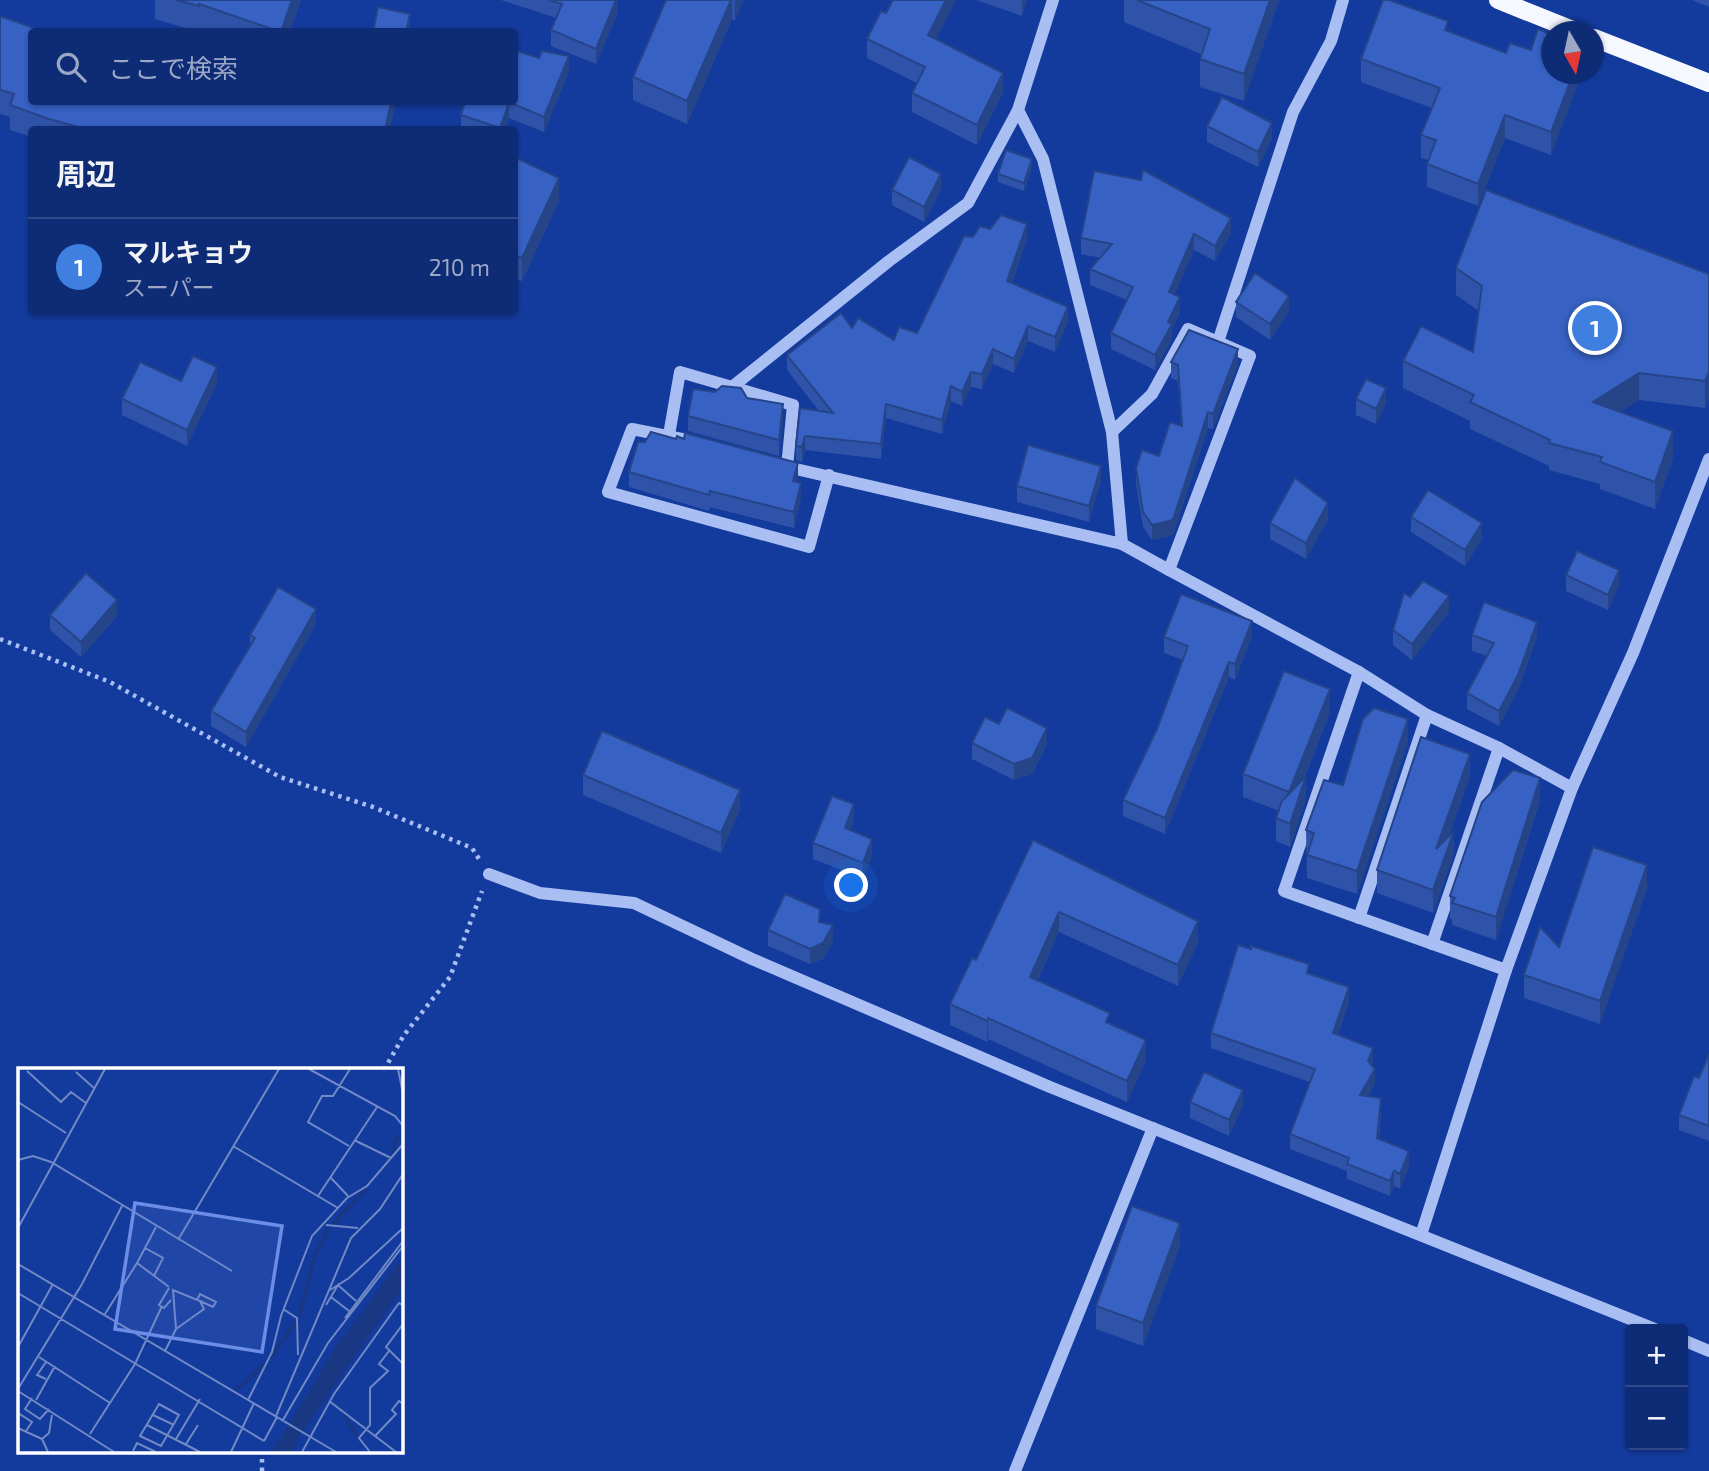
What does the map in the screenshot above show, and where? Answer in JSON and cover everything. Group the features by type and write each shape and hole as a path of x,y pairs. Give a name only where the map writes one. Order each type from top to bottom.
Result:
{"main road":[{"path":"1498,0 1550,21"},
{"path":"1604,42 1709,83"}],"street":[{"path":"732,387 889,261 968,203 1018,110 1053,0"},
{"path":"1217,342 1293,113 1331,41 1343,0"},
{"path":"1018,110 1043,159 1112,432 1122,544"},
{"path":"1112,432 1152,394 1188,329 1251,356 1169,570"},
{"path":"669,435 680,372 793,405 780,465 1122,544 1359,672 1427,715 1499,748 1572,788"},
{"path":"708,446 669,435 632,429 608,492 809,547 829,475"},
{"path":"1421,1235 1506,970 1572,788 1633,653 1709,459"},
{"path":"1359,672 1284,891 1506,970"},
{"path":"1360,918 1427,715"},
{"path":"1432,943 1499,748"},
{"path":"489,874 540,893 634,904 832,994 1153,1128 1643,1324"},
{"path":"1015,1471 1153,1128"},
{"path":"1688,1342 1709,1351"}],"path":[{"path":"0,639 110,682 280,777 373,807 472,848 489,874 450,977 404,1035 385,1068"}],"building":[{"path":"176,0 292,0 282,28 269,28"},
{"path":"549,0 616,0 596,49 551,30 562,4"},
{"path":"666,0 731,0 687,101 633,77"},
{"path":"893,0 946,0 928,35 1003,73 977,125 912,93 925,67 867,39 881,11 886,13"},
{"path":"1137,0 1270,0 1244,74 1200,59 1210,29"},
{"path":"1383,0 1389,0 1448,21 1445,30 1506,53 1510,43 1531,50 1538,29 1541,30 1541,84 1569,84 1551,132 1505,115 1478,184 1427,164 1436,140 1421,135 1440,88 1361,59"},
{"path":"378,7 410,14 407,28 374,28"},
{"path":"0,16 34,28 28,28 28,105 390,105 386,126 74,126 10,105 14,94 0,90"},
{"path":"518,51 539,58 542,51 569,56 544,117 516,105"},
{"path":"1222,97 1272,123 1258,152 1207,126"},
{"path":"464,105 508,105 501,126 461,115"},
{"path":"1006,150 1032,159 1024,183 998,174"},
{"path":"909,157 941,174 924,207 892,190"},
{"path":"518,159 559,178 522,258 518,256"},
{"path":"1143,170 1231,218 1215,246 1194,234 1169,292 1180,297 1168,322 1172,324 1155,355 1111,333 1133,287 1090,269 1112,244 1081,238 1094,171 1141,180"},
{"path":"1486,190 1709,274 1709,372 1705,381 1639,373 1593,402 1673,431 1655,482 1600,462 1602,457 1549,443 1550,440 1470,402 1474,395 1403,361 1421,326 1473,352 1482,286 1456,268"},
{"path":"1001,215 1027,224 1007,281 1068,307 1055,337 1028,326 1014,359 993,349 982,374 971,372 962,392 951,386 942,420 886,404 881,444 805,436 802,447 796,446 800,408 833,413 787,355 841,313 852,328 858,318 894,340 899,327 917,333 964,236 973,237 980,226 990,229"},
{"path":"1255,273 1289,296 1270,324 1236,302"},
{"path":"1189,330 1238,349 1213,414 1208,412 1173,520 1152,525 1143,512 1136,468 1142,450 1159,456 1170,422 1182,426 1178,365 1171,362"},
{"path":"193,356 217,367 187,430 122,399 140,362 181,381"},
{"path":"1366,379 1386,388 1376,409 1356,399"},
{"path":"722,386 741,388 747,398 783,404 779,440 688,416 693,389 715,392"},
{"path":"651,432 676,439 677,436 684,439 685,433 798,463 793,481 801,483 794,512 710,491 709,495 629,472 638,442 645,442"},
{"path":"1028,445 1101,466 1089,506 1017,486"},
{"path":"1295,478 1328,503 1306,543 1270,523"},
{"path":"1428,490 1482,523 1465,550 1411,517"},
{"path":"1577,551 1619,570 1608,595 1566,575"},
{"path":"86,573 117,600 81,642 50,615"},
{"path":"1423,581 1449,596 1412,644 1393,630 1404,593 1410,597"},
{"path":"278,587 316,609 246,732 211,711 255,638 250,635"},
{"path":"1181,594 1252,621 1235,664 1229,662 1165,818 1123,800 1157,729 1188,646 1164,637"},
{"path":"1484,602 1537,622 1518,675 1499,711 1467,693 1494,643 1472,635"},
{"path":"1284,671 1330,689 1289,792 1243,774"},
{"path":"1007,708 1047,728 1032,758 1014,764 972,743 985,717 999,724"},
{"path":"1374,708 1408,719 1357,871 1307,855 1314,833 1306,830 1324,780 1343,785 1363,719"},
{"path":"602,731 740,790 721,833 583,775"},
{"path":"1421,737 1470,754 1436,849 1454,831 1433,890 1377,870"},
{"path":"1513,770 1540,778 1496,917 1452,903 1455,898 1450,896 1482,802"},
{"path":"1306,776 1290,824 1276,818 1282,801"},
{"path":"832,796 854,804 845,828 872,839 863,863 813,843"},
{"path":"1033,840 1198,921 1178,965 1059,912 1030,977 1110,1013 1106,1022 1146,1040 1127,1081 988,1018 987,1021 950,1004 972,958 976,960"},
{"path":"1593,847 1647,865 1600,1001 1524,975 1540,927 1559,947"},
{"path":"785,894 820,909 819,922 833,925 823,943 810,949 768,930"},
{"path":"1238,945 1251,949 1251,946 1309,964 1307,973 1349,987 1333,1033 1373,1048 1368,1061 1375,1069 1360,1095 1381,1098 1377,1138 1409,1151 1400,1174 1394,1171 1390,1181 1347,1164 1349,1158 1290,1134 1315,1069 1211,1033"},
{"path":"1709,1054 1709,1126 1679,1115 1694,1076 1699,1078"},
{"path":"1204,1072 1243,1090 1229,1120 1190,1102"},
{"path":"1132,1206 1180,1223 1143,1323 1096,1306"}],"place":[{"name":"マルキョウ","path":"1595,328"}]}
